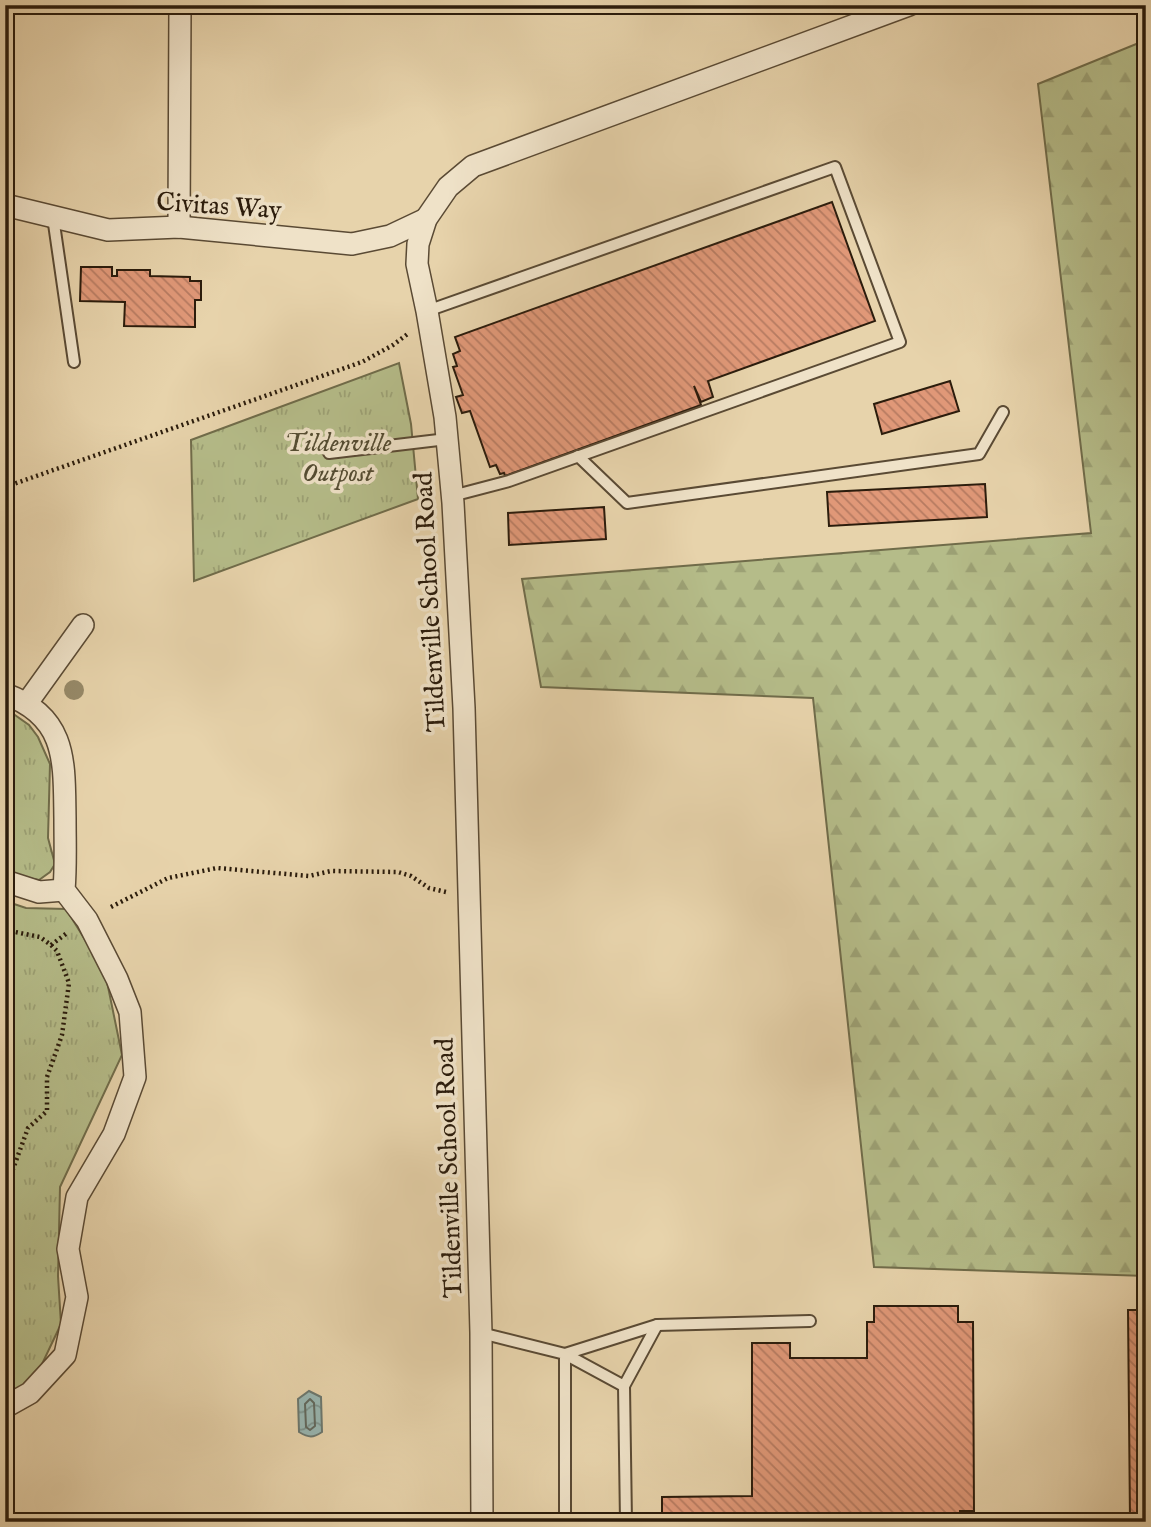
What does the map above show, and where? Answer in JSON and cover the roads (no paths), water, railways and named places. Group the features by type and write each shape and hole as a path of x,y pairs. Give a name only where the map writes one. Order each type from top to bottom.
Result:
{"street":[{"path":"179,227 180,5"},
{"name":"Tildenville School Road","path":"482,1522 481,1333 464,708 453,499 428,311 417,264 418,243 426,219 448,187 473,166 909,5"},
{"name":"Civitas Way","path":"5,205 108,230 179,227 352,244 390,236 426,219"},
{"path":"27,703 83,625"},
{"path":"5,694 27,703 44,717 54,732 65,767 67,858 64,890 87,920 117,979 130,1012 135,1077 114,1134 77,1197 68,1249 77,1297 65,1355 30,1393 5,1407"},
{"path":"5,881 38,892 64,890"}],"lane":[{"path":"428,311 835,167 900,342 453,499"},
{"path":"53,217 74,362"},
{"path":"578,456 627,503 979,454 1003,412"},
{"path":"329,453 447,439"},
{"path":"565,1354 657,1325 810,1321"},
{"path":"626,1522 624,1386 657,1325"},
{"path":"481,1333 565,1354 624,1386"},
{"path":"565,1354 565,1522"}],"water":[{"path":"309,1391 321,1397 322,1432 311,1436 299,1432 298,1399"}],"park label":[{"name":"Tildenville Outpost","path":"338,457"}]}
